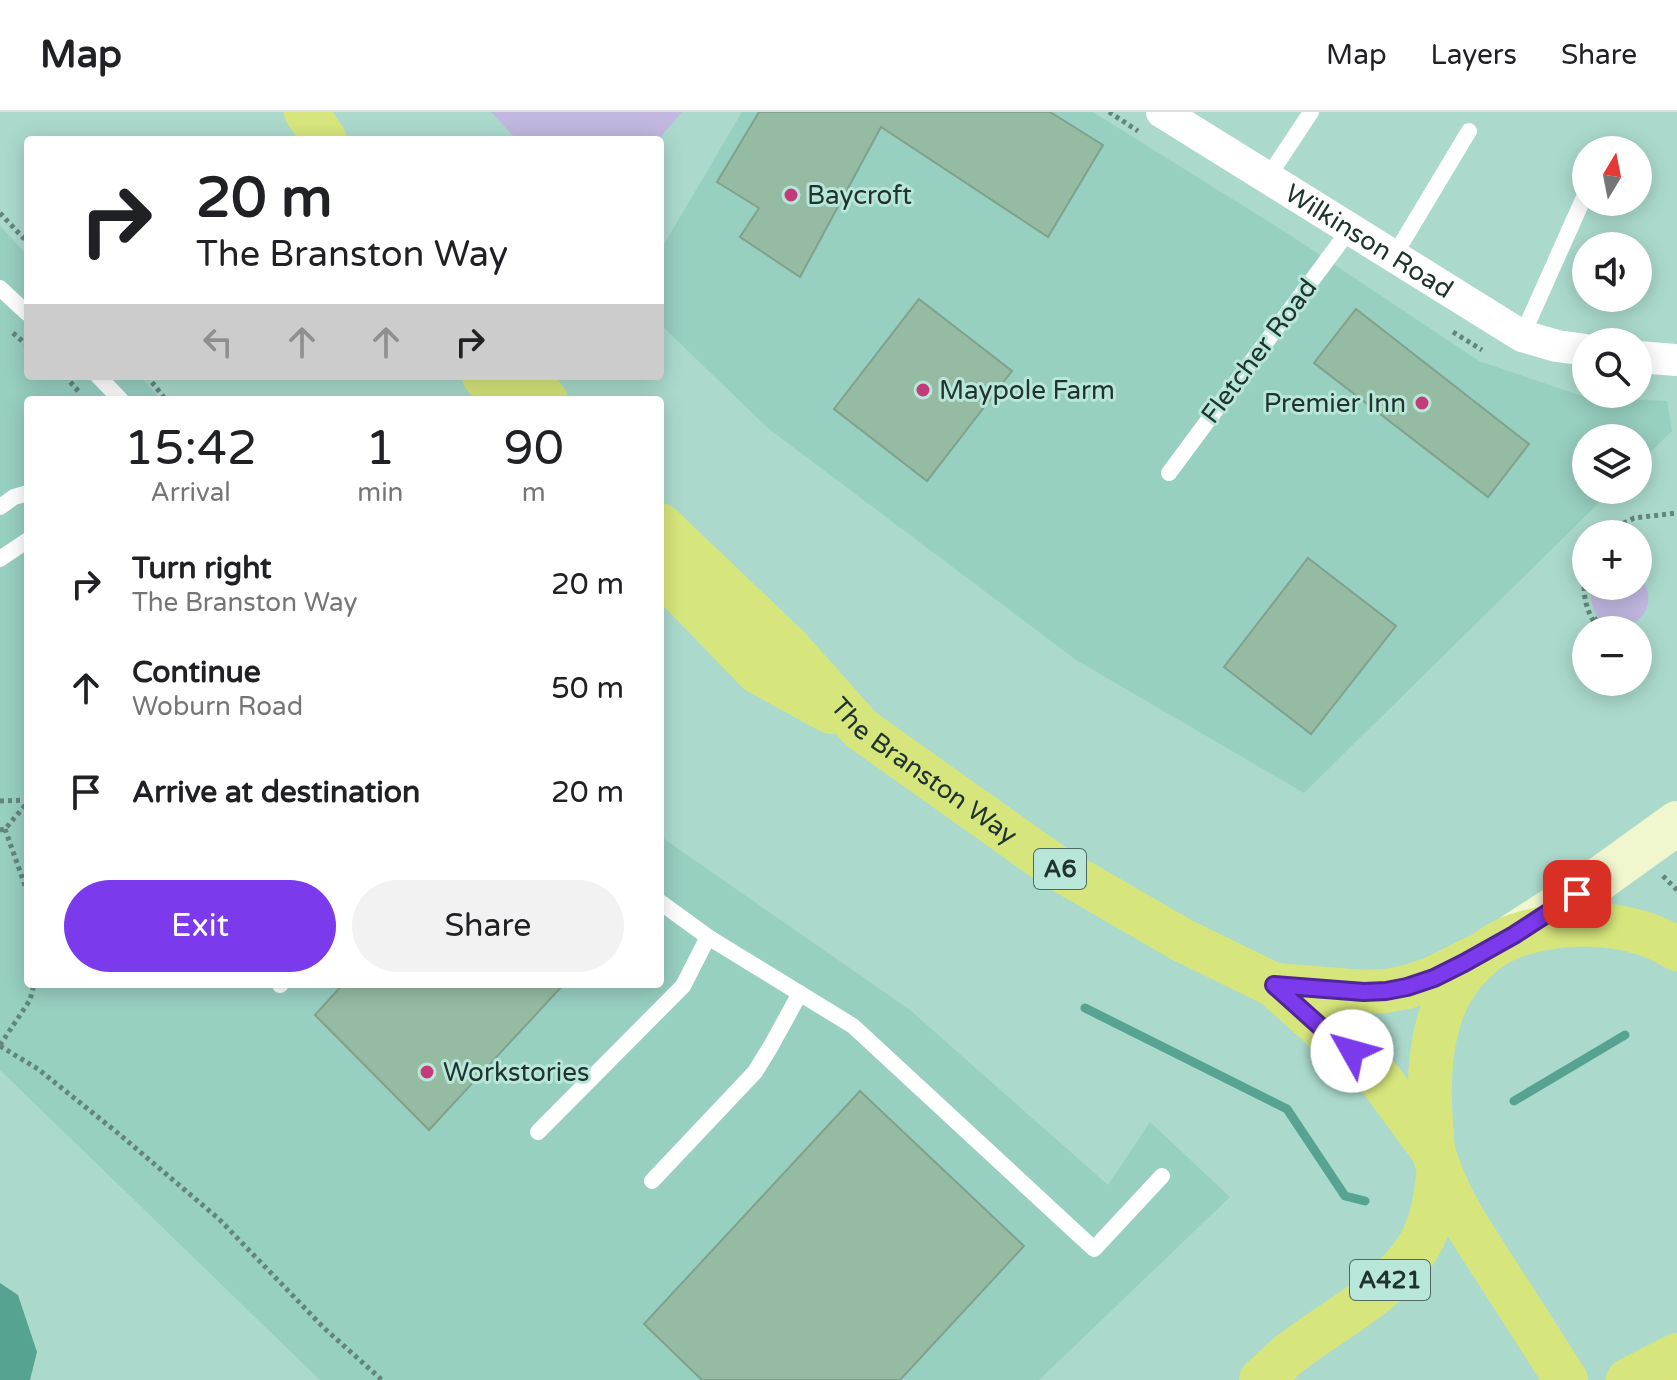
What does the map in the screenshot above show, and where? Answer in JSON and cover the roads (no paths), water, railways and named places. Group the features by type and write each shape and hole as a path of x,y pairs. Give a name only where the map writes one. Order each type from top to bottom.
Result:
{"highway":[{"path":"306,112 322,136"},
{"path":"500,388 531,396"},
{"name":"The Branston Way","path":"664,529 788,647 861,729 1054,866 1182,940 1274,985 1380,1079 1436,1159"},
{"path":"667,583 758,672 861,729"},
{"path":"1566,1380 1475,1239 1436,1159 1430,1107 1434,1036 1448,995 1463,973 1503,941 1547,926 1576,923 1630,931 1655,938 1677,949"},
{"name":"The Branston Way","path":"1274,985 1364,992 1407,987 1434,978 1503,941"},
{"name":"A421","path":"1261,1380 1288,1356 1376,1292 1404,1266 1425,1234 1437,1193 1436,1159"}],"main road":[{"path":"1503,941 1598,880 1677,823"}],"street":[{"name":"Wilkinson Road","path":"1162,112 1522,336 1572,348"},
{"path":"1652,358 1677,360"}],"lane":[{"path":"1268,177 1311,112"},
{"path":"1394,256 1469,131"},
{"path":"1522,336 1576,216"},
{"name":"Fletcher Road","path":"1169,473 1350,229"},
{"path":"0,288 24,310"},
{"path":"102,380 117,396"},
{"path":"0,507 24,494"},
{"path":"0,559 24,543"},
{"path":"664,905 708,937 853,1026 1094,1249 1162,1176"},
{"path":"538,1132 683,986 708,937"},
{"path":"652,1181 755,1072 800,993"}],"waterway":[{"path":"1085,1008 1287,1109 1345,1196 1365,1201"},
{"path":"1514,1101 1625,1035"}],"place":[{"name":"Baycroft","path":"791,195"},
{"name":"Maypole Farm","path":"923,390"},
{"name":"Premier Inn","path":"1422,403"},
{"name":"Workstories","path":"427,1072"}]}
